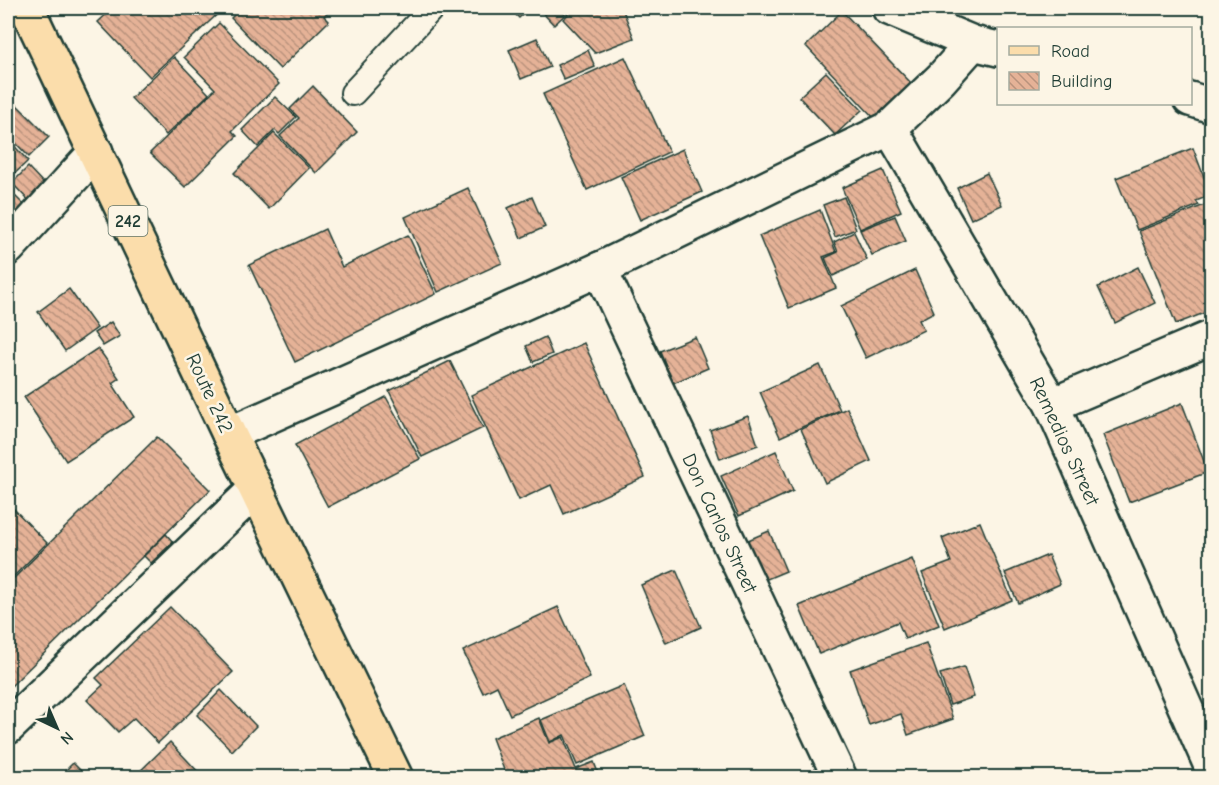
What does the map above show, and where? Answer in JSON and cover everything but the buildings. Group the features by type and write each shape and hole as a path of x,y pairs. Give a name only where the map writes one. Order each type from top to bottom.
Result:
{"main road":[{"name":"Route 242","path":"27,8 229,434 396,777"}],"street":[{"path":"889,8 986,46"},
{"path":"229,434 600,269 890,128 941,79 986,46"},
{"path":"1192,99 1212,106"},
{"name":"Remedios Street","path":"890,128 1052,405 1212,768"},
{"path":"8,248 96,152"},
{"name":"Don Carlos Street","path":"600,269 840,777"},
{"path":"1052,405 1212,337"},
{"path":"8,727 256,489"}],"lane":[{"path":"353,93 432,8"}]}
